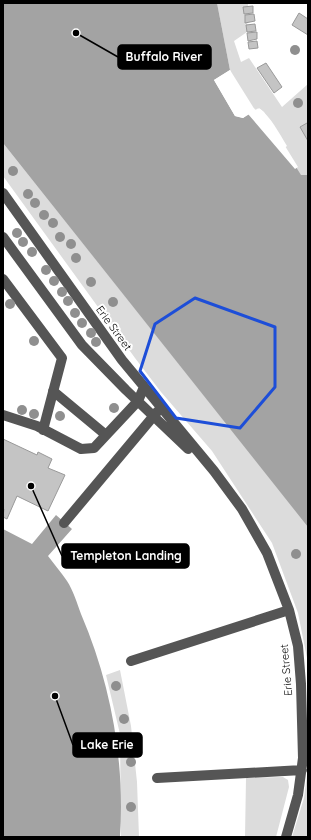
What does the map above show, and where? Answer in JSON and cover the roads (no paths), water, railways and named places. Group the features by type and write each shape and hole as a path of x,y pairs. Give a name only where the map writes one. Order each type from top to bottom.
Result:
{"street":[{"name":"Erie Street","path":"3,193 122,360 214,471 242,509 267,553 289,610 298,646 303,746 302,770 298,795 286,837"},
{"name":"Erie Street","path":"3,237 82,345 138,401 214,471"},
{"path":"3,279 62,358 43,430"},
{"path":"3,415 43,430 81,449 94,448 138,401 144,387"},
{"path":"53,391 106,435"},
{"path":"64,523 161,408"},
{"path":"131,661 289,610"},
{"path":"157,778 302,770"}],"place":[{"name":"Buffalo River","path":"76,33"},
{"name":"Templeton Landing","path":"31,486"},
{"name":"Lake Erie","path":"55,696"}]}
